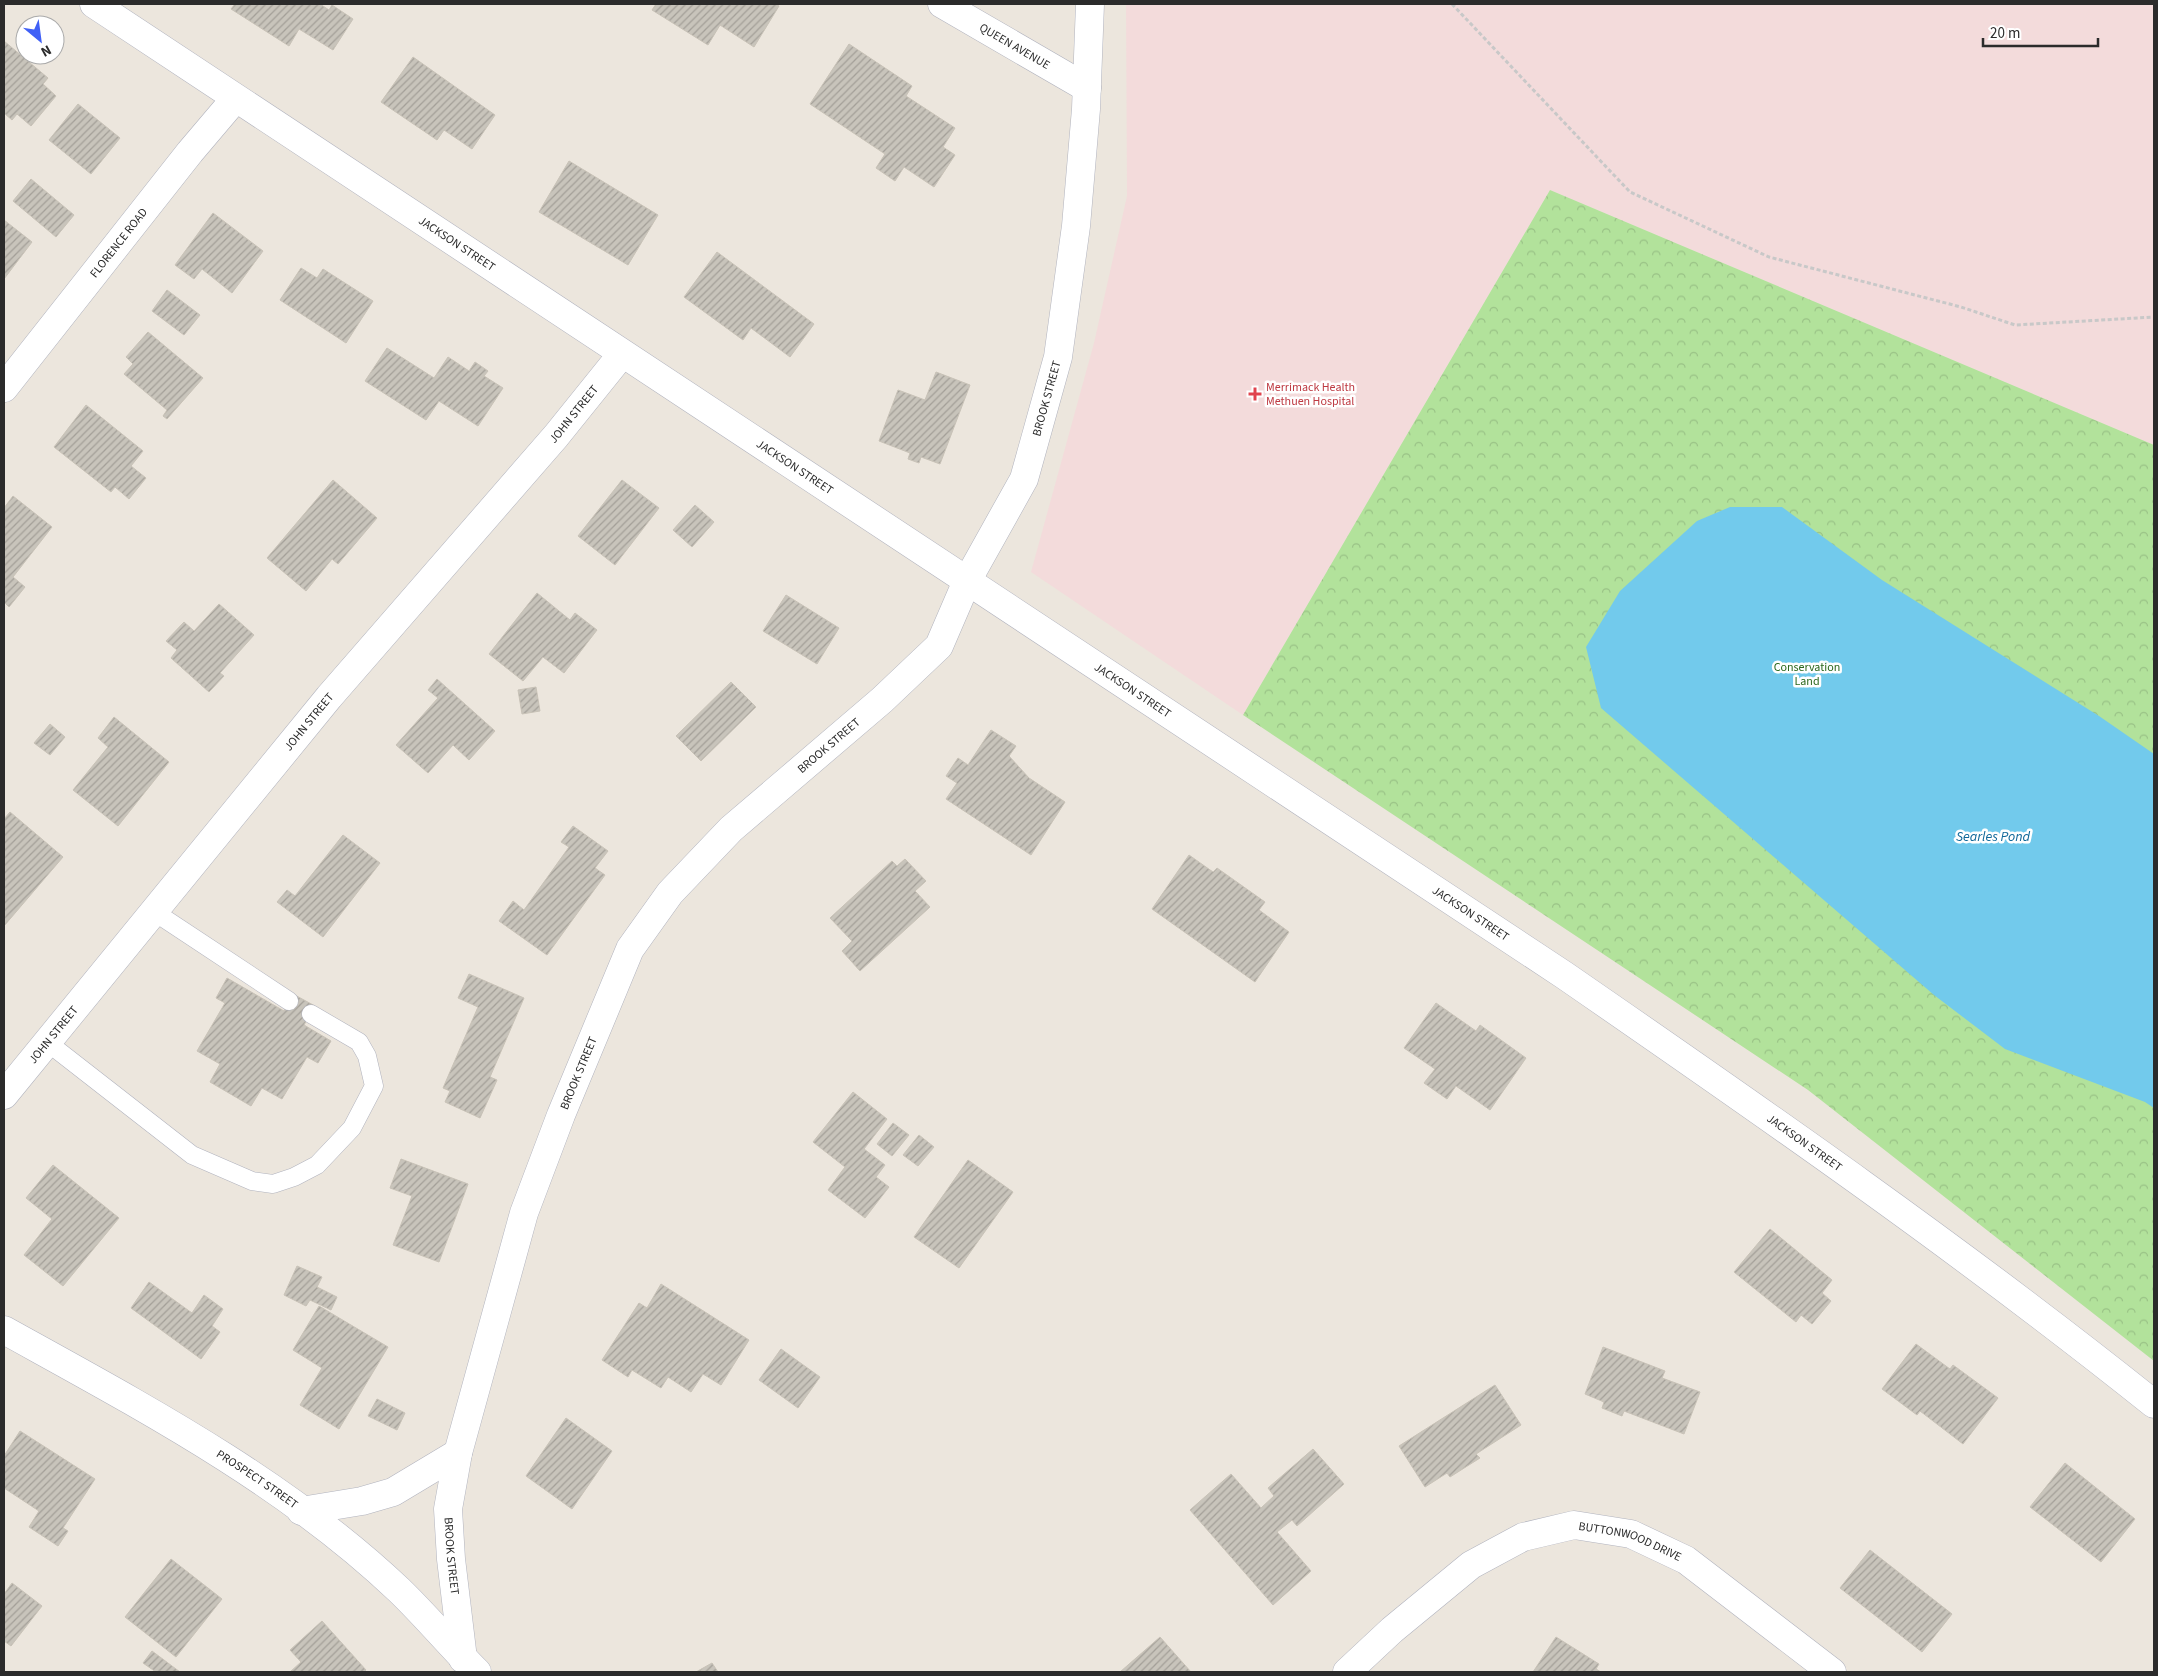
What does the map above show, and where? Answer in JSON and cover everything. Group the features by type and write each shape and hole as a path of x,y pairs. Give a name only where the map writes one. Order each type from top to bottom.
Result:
{"street":[{"name":"JACKSON STREET","path":"94,4 235,99 1564,975 1772,1118 1941,1241 2154,1404"},
{"name":"QUEEN AVENUE","path":"942,4 1087,88"},
{"name":"BROOK STREET","path":"470,1665 451,1559 448,1509 458,1453 524,1213 561,1115 630,948 670,893 731,829 882,700 939,646 967,582 1024,479 1058,356 1076,226 1087,88 1090,4"},
{"name":"FLORENCE ROAD","path":"4,388 190,152 235,99"},
{"name":"JOHN STREET","path":"4,1095 329,697 556,436 622,354"},
{"name":"PROSPECT STREET","path":"4,1330 146,1410 243,1470 301,1511 332,1534 399,1590 470,1665"},
{"path":"301,1511 362,1501 393,1492 458,1453"},
{"name":"BUTTONWOOD DRIVE","path":"1347,1672 1392,1630 1471,1565 1523,1537 1574,1525 1631,1534 1686,1560 1832,1672"}],"lane":[{"path":"153,911 289,1001"},
{"path":"47,1042 192,1155 252,1181 273,1184 294,1177 317,1165 352,1128 374,1086 368,1056 359,1042 311,1014"}],"path":[{"path":"1452,4 1630,192 1769,257 1961,307 2015,325 2154,317"}],"shaded area":[{"name":"Merrimack Health Methuen Hospital","path":"1126,4 2154,4 2154,445 1550,190 1243,715 1031,572 1094,343 1127,196"}],"green space":[{"name":"Conservation Land","path":"1550,190 2154,445 2154,1361 1808,1090 1243,715"}],"water":[{"name":"Searles Pond","path":"1730,507 1782,507 1882,580 2099,716 2154,754 2154,1108 2145,1102 2005,1049 1934,995 1601,708 1586,647 1620,591 1697,521"}],"building":[{"path":"235,4 320,4 329,10 332,5 353,19 333,50 299,29 289,46 231,9"},
{"path":"656,4 775,4 779,6 754,47 720,25 708,45 652,10"},
{"path":"4,41 15,50 15,65 33,65 48,78 43,84 56,96 31,126 17,114 12,120 4,113"},
{"path":"849,44 912,86 906,96 955,128 943,147 955,155 934,187 904,167 895,181 876,168 885,154 810,104"},
{"path":"413,57 495,115 472,149 444,130 437,140 381,102"},
{"path":"78,104 120,138 91,174 49,140"},
{"path":"569,161 658,215 628,265 539,212"},
{"path":"31,179 74,215 56,237 13,201"},
{"path":"213,213 263,251 232,293 202,269 194,279 175,265"},
{"path":"4,220 32,242 4,279"},
{"path":"717,252 814,324 790,357 751,328 743,340 684,297"},
{"path":"301,268 317,278 323,269 373,301 346,343 280,300"},
{"path":"167,290 200,315 184,335 152,311"},
{"path":"148,332 203,378 167,419 163,416 167,410 124,374 133,364 126,357"},
{"path":"387,348 434,378 448,357 469,371 475,362 488,371 484,376 503,388 478,426 439,401 426,420 365,381"},
{"path":"936,372 970,385 940,464 921,457 919,463 908,459 910,453 879,441 898,390 925,400"},
{"path":"86,405 143,451 131,466 146,478 129,499 115,487 111,492 54,447"},
{"path":"333,480 377,518 338,564 332,559 306,591 267,558"},
{"path":"622,480 659,508 615,565 578,536"},
{"path":"13,496 52,527 13,577 25,587 9,607 4,602 4,508"},
{"path":"695,505 714,522 692,547 673,530"},
{"path":"537,593 570,620 575,613 597,630 564,673 543,657 523,681 489,654"},
{"path":"786,595 839,628 817,664 763,631"},
{"path":"219,604 254,635 220,673 224,676 209,692 171,658 177,650 166,641 184,622 194,631"},
{"path":"437,679 495,731 469,760 453,745 428,773 396,745 438,698 428,690"},
{"path":"731,682 756,707 701,761 676,736"},
{"path":"536,687 540,711 522,714 518,690"},
{"path":"114,717 169,762 118,826 73,790 108,747 98,738"},
{"path":"50,724 65,737 50,755 34,743"},
{"path":"991,730 1016,746 1009,756 1029,778 1065,802 1031,855 946,799 957,783 946,776 958,758 968,765"},
{"path":"10,812 63,857 4,926 4,819"},
{"path":"573,826 608,851 595,868 605,875 547,955 499,921 513,901 524,910 569,847 561,842"},
{"path":"343,835 380,863 323,937 277,902 287,890 295,896"},
{"path":"1189,855 1213,872 1217,868 1265,902 1259,910 1289,932 1255,982 1152,909"},
{"path":"905,859 926,881 915,891 930,907 860,971 842,951 852,941 830,918 892,861 897,866"},
{"path":"469,974 524,998 490,1077 497,1080 480,1118 445,1102 450,1091 443,1088 478,1007 458,998"},
{"path":"227,978 284,1011 293,994 315,1006 304,1025 331,1041 318,1063 307,1057 282,1099 262,1088 251,1106 210,1082 220,1064 197,1051 225,1003 216,998"},
{"path":"1436,1003 1476,1031 1480,1025 1526,1058 1490,1110 1456,1086 1447,1099 1424,1083 1435,1069 1404,1048"},
{"path":"853,1092 887,1119 864,1149 885,1165 876,1177 889,1187 865,1218 828,1190 845,1167 813,1142"},
{"path":"893,1123 909,1135 892,1156 877,1144"},
{"path":"919,1135 934,1147 918,1166 903,1155"},
{"path":"401,1159 468,1184 439,1262 393,1245 412,1196 390,1188"},
{"path":"968,1160 1013,1192 959,1268 914,1237"},
{"path":"53,1165 119,1218 63,1286 24,1255 52,1219 26,1198"},
{"path":"1770,1229 1832,1280 1822,1293 1831,1301 1812,1324 1801,1315 1796,1322 1734,1272"},
{"path":"297,1266 322,1277 317,1287 337,1297 331,1310 310,1300 306,1306 284,1295"},
{"path":"149,1282 192,1313 204,1295 223,1309 212,1326 220,1332 201,1359 131,1308"},
{"path":"661,1284 749,1340 721,1385 703,1374 691,1392 668,1377 661,1388 632,1370 628,1377 602,1360 639,1303 647,1308"},
{"path":"319,1306 388,1347 339,1429 300,1405 322,1368 293,1350"},
{"path":"1916,1344 1950,1369 1953,1365 1998,1398 1963,1444 1920,1411 1917,1415 1882,1389"},
{"path":"1603,1347 1665,1371 1662,1378 1700,1392 1684,1434 1624,1411 1622,1416 1602,1408 1604,1402 1585,1394"},
{"path":"781,1349 820,1377 798,1408 759,1380"},
{"path":"1495,1385 1521,1425 1476,1454 1480,1458 1450,1477 1447,1473 1425,1487 1399,1446"},
{"path":"377,1399 405,1413 397,1430 368,1416"},
{"path":"566,1418 612,1451 572,1509 526,1476"},
{"path":"20,1431 95,1479 63,1528 68,1531 58,1546 29,1527 39,1511 4,1488 4,1456"},
{"path":"1313,1449 1344,1484 1297,1526 1292,1520 1277,1532 1311,1571 1273,1605 1190,1510 1231,1474 1261,1508 1274,1496 1268,1488"},
{"path":"2065,1463 2135,1519 2101,1562 2030,1507"},
{"path":"1870,1550 1952,1614 1922,1652 1840,1588"},
{"path":"171,1559 222,1599 176,1657 125,1617"},
{"path":"12,1583 42,1606 11,1646 4,1641 4,1594"},
{"path":"322,1621 366,1670 364,1672 290,1672 301,1662 290,1650"},
{"path":"1160,1637 1191,1672 1120,1672"},
{"path":"1556,1637 1599,1664 1596,1669 1601,1672 1533,1672"},
{"path":"152,1651 180,1672 156,1672 143,1663"},
{"path":"712,1663 718,1672 696,1672"}],"place":[{"name":"Merrimack Health Methuen Hospital","path":"1255,394"}]}
